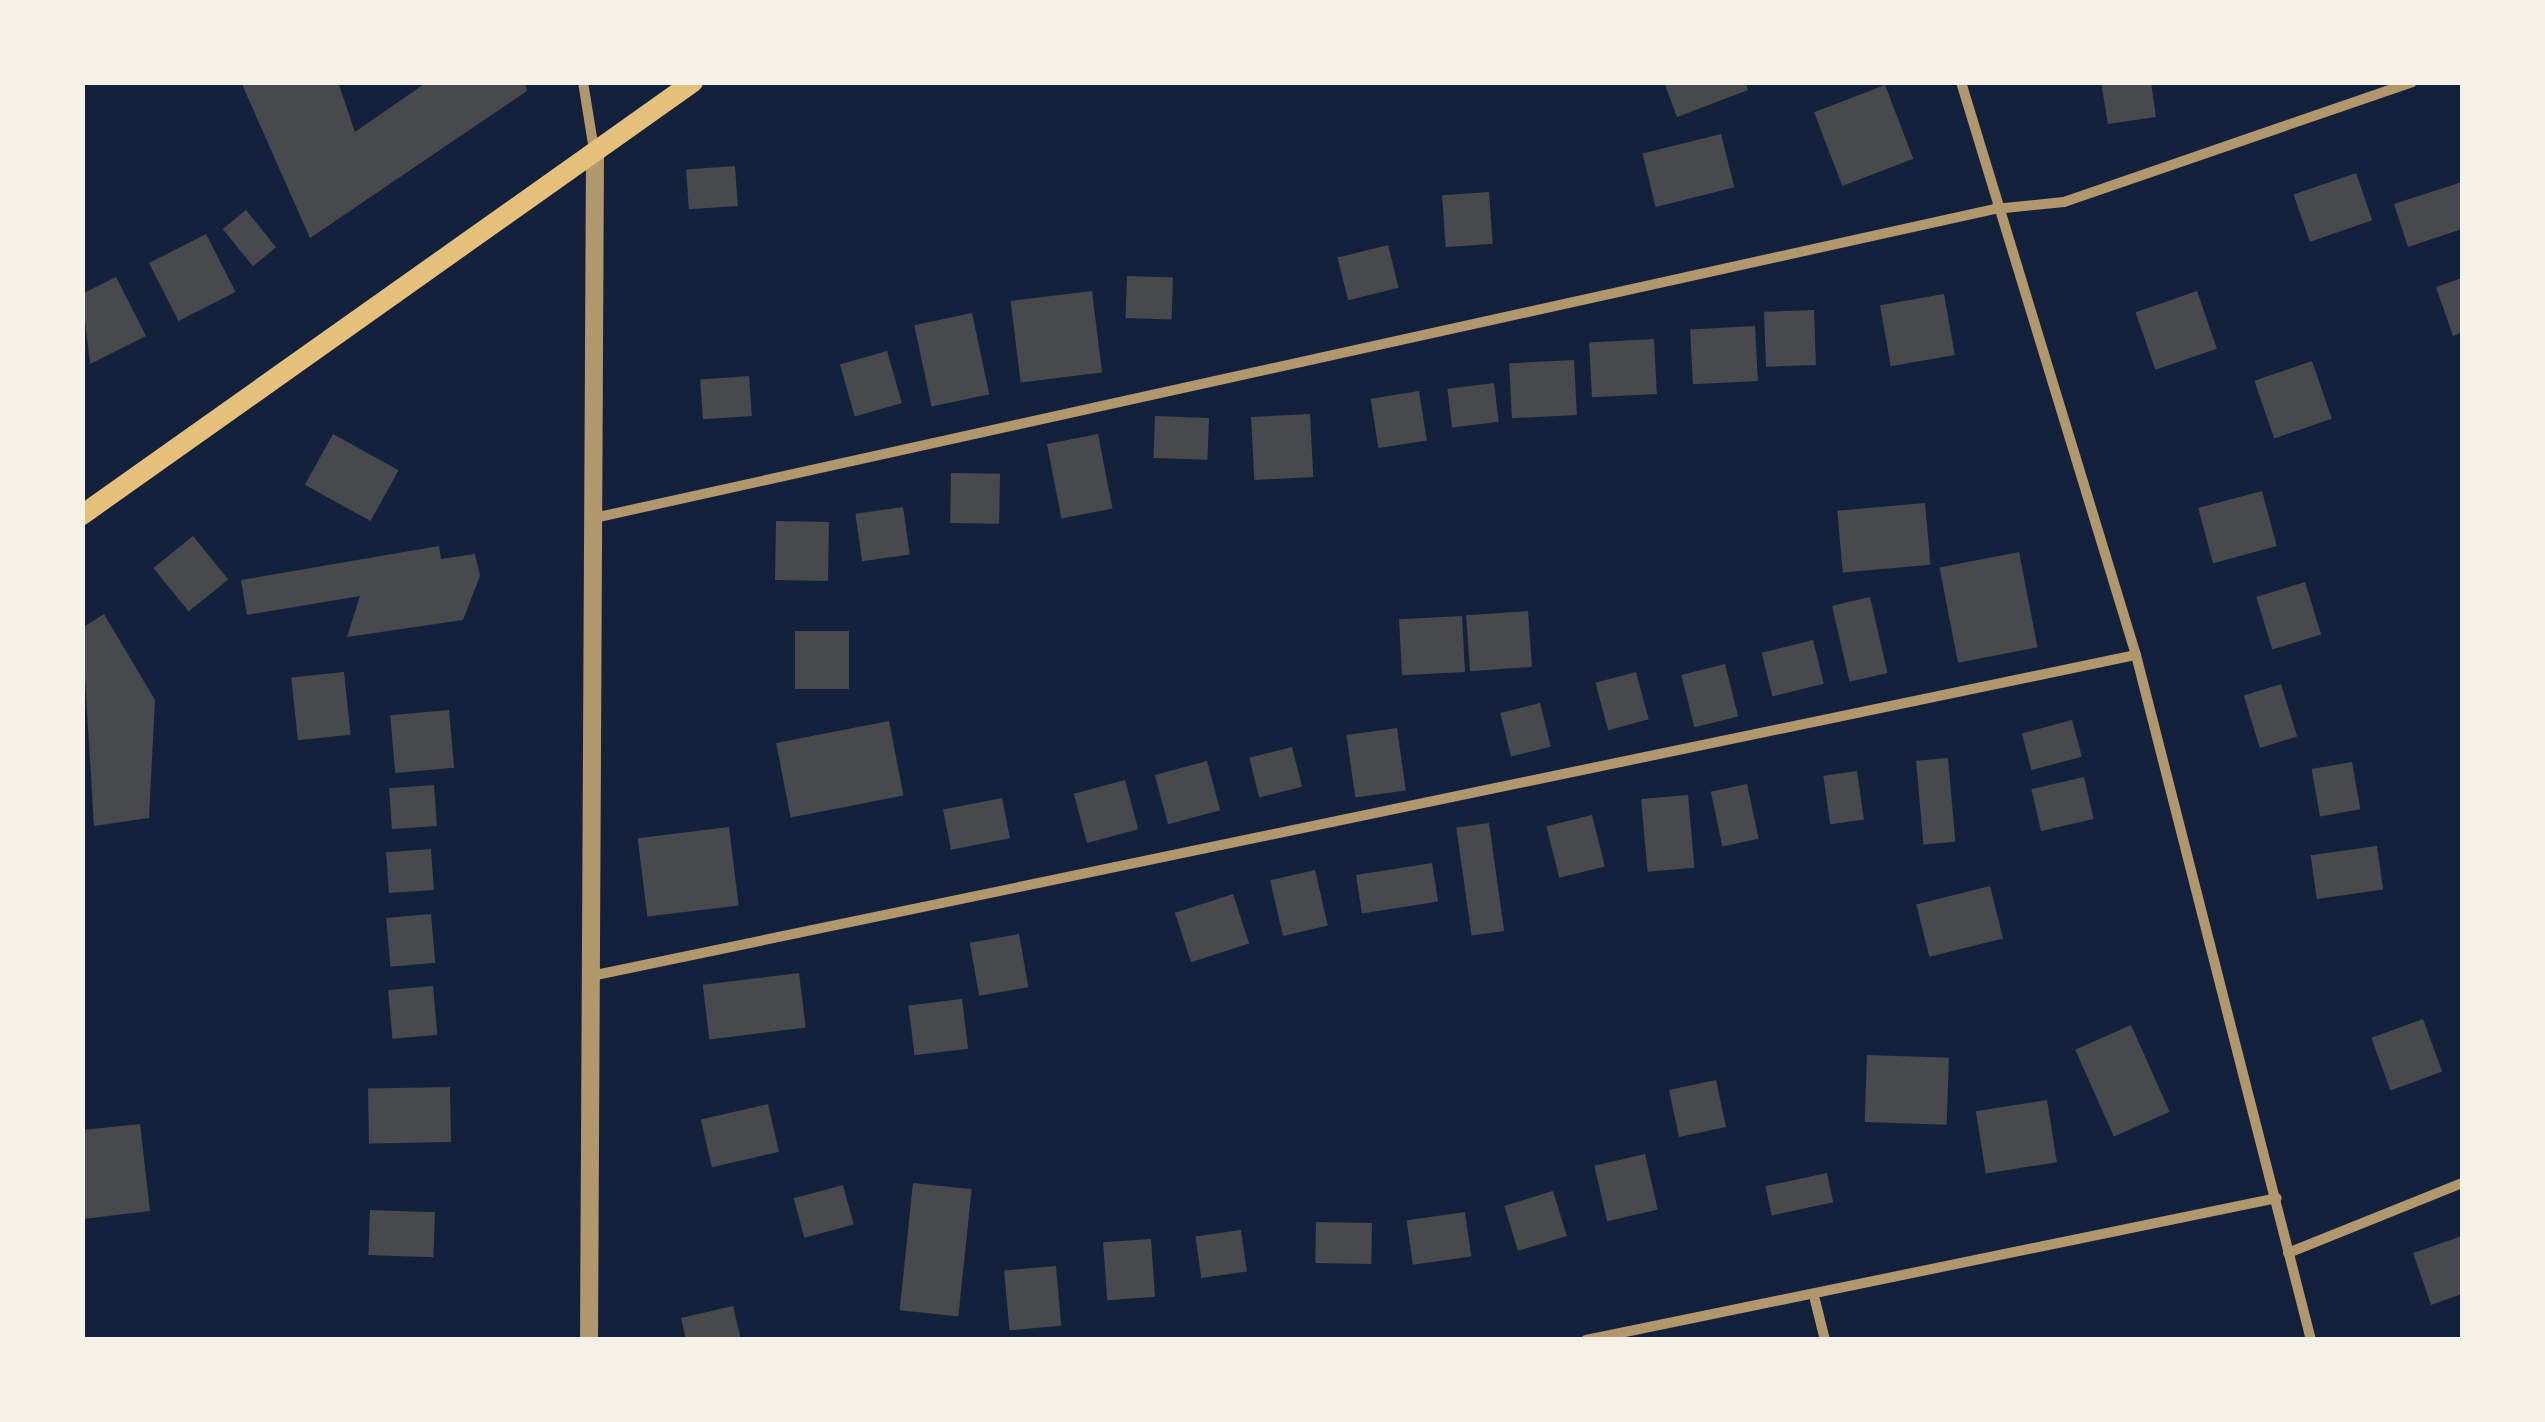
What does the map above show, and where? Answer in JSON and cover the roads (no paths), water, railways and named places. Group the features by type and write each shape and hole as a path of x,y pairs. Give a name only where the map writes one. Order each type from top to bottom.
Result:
{"main road":[{"path":"82,515 595,156 693,82"}],"street":[{"path":"582,82 595,156 590,1340"},
{"path":"1961,82 1995,210 2136,655 2312,1340"},
{"path":"594,518 1995,210 2064,202 2412,82"},
{"path":"591,976 2136,655"},
{"path":"2288,1253 2462,1183"},
{"path":"1586,1340 1814,1300 2277,1198"},
{"path":"1814,1300 1825,1340"}]}
